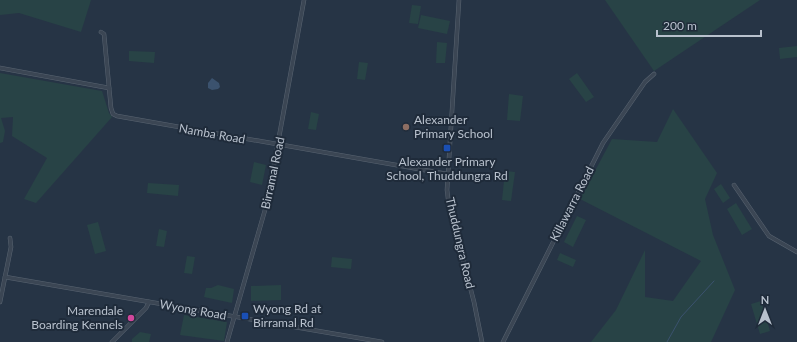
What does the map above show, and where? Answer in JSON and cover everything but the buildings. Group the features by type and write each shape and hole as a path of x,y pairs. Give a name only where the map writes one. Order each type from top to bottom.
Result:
{"street":[{"name":"Birramal Road","path":"227,342 267,203 279,145 304,0"},
{"name":"Thuddungra Road","path":"459,0 447,174 449,206 474,302 482,342"},
{"name":"Namba Road","path":"101,32 104,34 112,111 117,116 447,174"},
{"path":"0,68 109,88"},
{"name":"Killawarra Road","path":"503,342 603,143 645,82 654,74"},
{"path":"734,185 769,236 797,252"},
{"path":"0,302 11,247 10,238"},
{"name":"Wyong Road","path":"5,277 382,342"},
{"path":"112,342 146,308 149,302"}],"green space":[{"path":"0,0 91,0 81,32 19,13 0,15"},
{"path":"605,0 760,0 654,71"},
{"path":"412,5 421,6 418,24 409,23"},
{"path":"421,15 450,21 447,34 418,28"},
{"path":"437,42 447,43 445,63 436,63"},
{"path":"797,46 797,57 780,59 779,48"},
{"path":"129,51 155,52 154,63 129,61"},
{"path":"359,62 368,63 365,80 357,79"},
{"path":"0,73 102,91 109,113 112,117 36,203 24,199 47,158 12,136 13,117 1,118 5,131 3,142 0,143"},
{"path":"577,73 594,97 586,102 569,79"},
{"path":"509,94 523,96 520,121 507,120"},
{"path":"673,109 717,173 705,199 713,235 735,290 711,342 591,342 616,310 645,250 645,297 673,301 701,261 580,199 612,139 657,142"},
{"path":"311,112 319,114 316,130 308,129"},
{"path":"254,162 266,165 262,185 250,182"},
{"path":"505,171 515,172 511,201 502,200"},
{"path":"148,183 179,185 178,196 147,193"},
{"path":"721,184 730,198 723,203 714,189"},
{"path":"736,203 752,229 742,235 727,209"},
{"path":"577,216 586,220 573,247 564,242"},
{"path":"98,222 106,251 95,254 87,225"},
{"path":"159,229 167,231 164,247 156,246"},
{"path":"560,253 576,260 573,267 557,260"},
{"path":"187,256 195,257 192,274 184,273"},
{"path":"332,257 352,259 351,269 331,267"},
{"path":"218,285 234,289 232,303 204,297 206,288 211,288"},
{"path":"281,285 281,300 251,301 251,286"},
{"path":"761,301 770,331 760,334 751,304"},
{"path":"184,315 227,322 224,341 180,335"},
{"path":"140,332 151,334 149,342 132,342 132,339"}],"water":[{"path":"212,78 219,83 220,87 218,89 212,90 208,88 208,83"}],"waterway":[{"path":"667,342 681,317 714,281"}],"place":[{"name":"Alexander Primary School","path":"406,127"},
{"name":"Alexander Primary School, Thuddungra Rd","path":"447,148"},
{"name":"Wyong Rd at Birramal Rd","path":"245,316"},
{"name":"Marendale Boarding Kennels","path":"131,318"}]}
